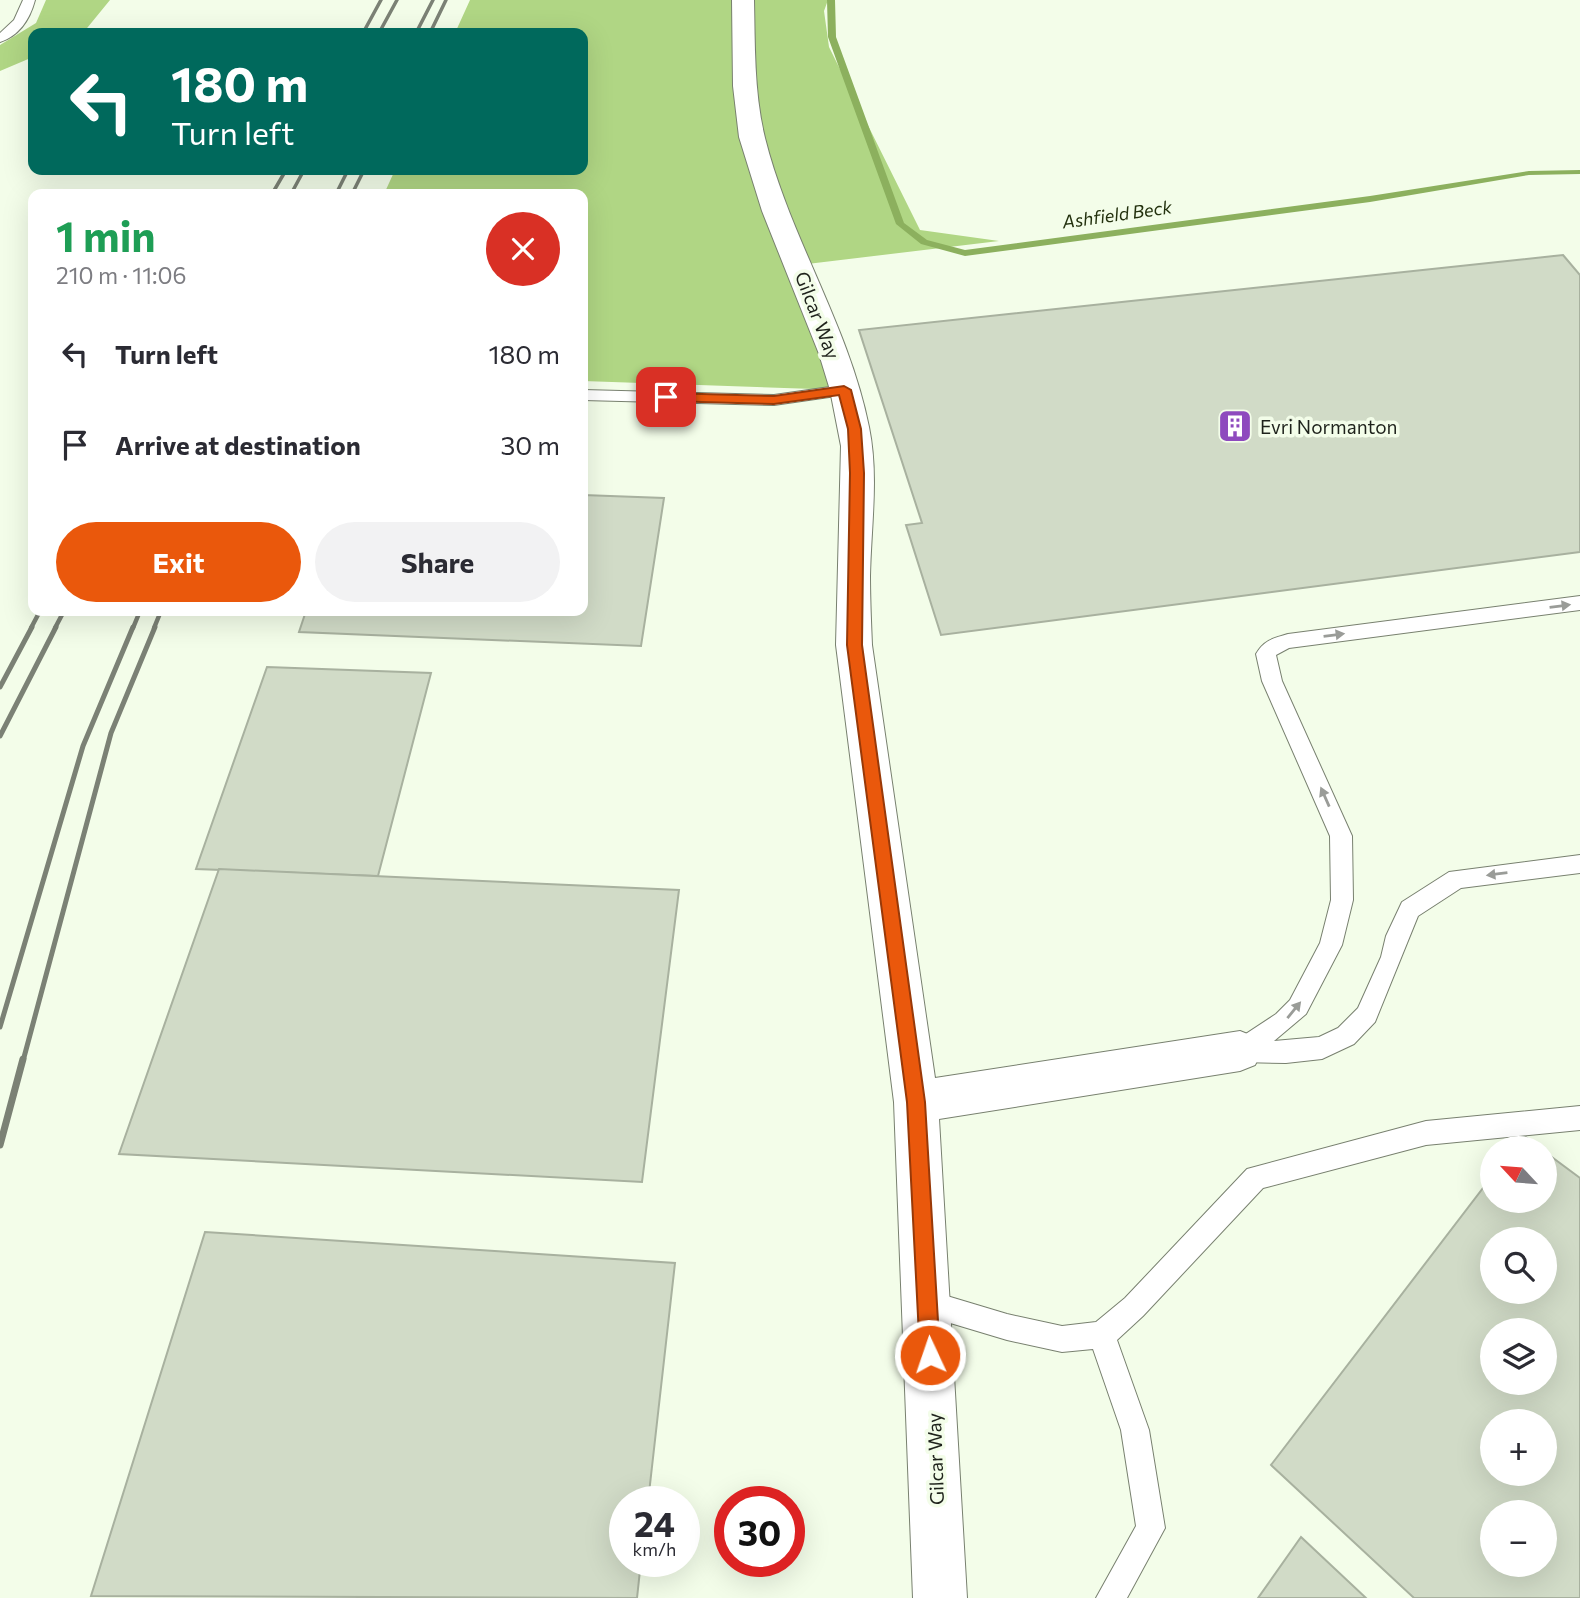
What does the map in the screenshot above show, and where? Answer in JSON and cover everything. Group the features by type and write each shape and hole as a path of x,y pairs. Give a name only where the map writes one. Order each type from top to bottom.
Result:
{"street":[{"name":"Gilcar Way","path":"743,0 745,87 752,138 781,222 826,331 854,429 857,473 854,645 916,1102 940,1598"},
{"path":"916,1102 1240,1051"}],"lane":[{"path":"0,38 19,24 29,0"},
{"path":"588,395 774,400 844,390"},
{"path":"1240,1051 1284,1021 1298,1007 1331,945 1342,900 1341,835 1272,681 1266,654 1273,646 1288,641 1580,603"},
{"path":"1240,1051 1286,1052 1322,1048 1346,1036 1367,1015 1410,909 1457,879 1580,864"},
{"path":"927,1303 1007,1327 1062,1339 1102,1335 1134,1307 1256,1178 1426,1133 1580,1118"},
{"path":"1102,1335 1135,1430 1152,1528 1111,1598"}],"green space":[{"path":"46,0 110,0 87,28 28,28 28,59 0,71 0,45 36,23"},
{"path":"470,0 828,0 824,11 829,47 920,230 999,241 799,265 844,390 588,381 588,189 386,189 393,175 588,175 588,28 457,28"}],"building":[{"name":"Evri Normanton","path":"1563,255 1580,275 1580,552 941,635 906,525 922,523 859,330"},
{"path":"588,495 664,498 641,646 299,632 304,616 588,616"},
{"path":"267,667 431,673 378,876 196,869"},
{"path":"219,869 679,890 642,1182 119,1154"},
{"path":"1558,1162 1580,1178 1580,1598 1414,1598 1271,1465 1480,1192 1480,1213 1558,1213"},
{"path":"205,1232 675,1263 650,1486 609,1486 609,1577 639,1577 637,1598 91,1596"},
{"path":"1301,1537 1366,1598 1258,1598"}],"waterway":[{"name":"Ashfield Beck","path":"831,0 832,37 900,224 924,242 965,253 1370,199 1529,173 1580,172"}],"railway":[{"path":"366,28 381,0"},
{"path":"382,28 397,0"},
{"path":"419,28 433,0"},
{"path":"432,28 446,0"},
{"path":"275,189 283,175"},
{"path":"294,189 301,175"},
{"path":"338,189 346,175"},
{"path":"354,189 362,175"},
{"path":"31,628 37,616"},
{"path":"55,628 61,616"},
{"path":"133,628 138,616"},
{"path":"154,628 159,616"},
{"path":"0,687 32,627"},
{"path":"0,736 56,627"},
{"path":"0,1027 83,746 133,627"},
{"path":"23,1061 111,733 155,627"},
{"path":"0,1145 23,1059"}],"place":[{"name":"Evri Normanton","path":"1235,426"}],"route":[{"path":"666,397 774,400 844,390 854,429 857,473 858,519 853,577 854,645 916,1102 930,1355"}]}
